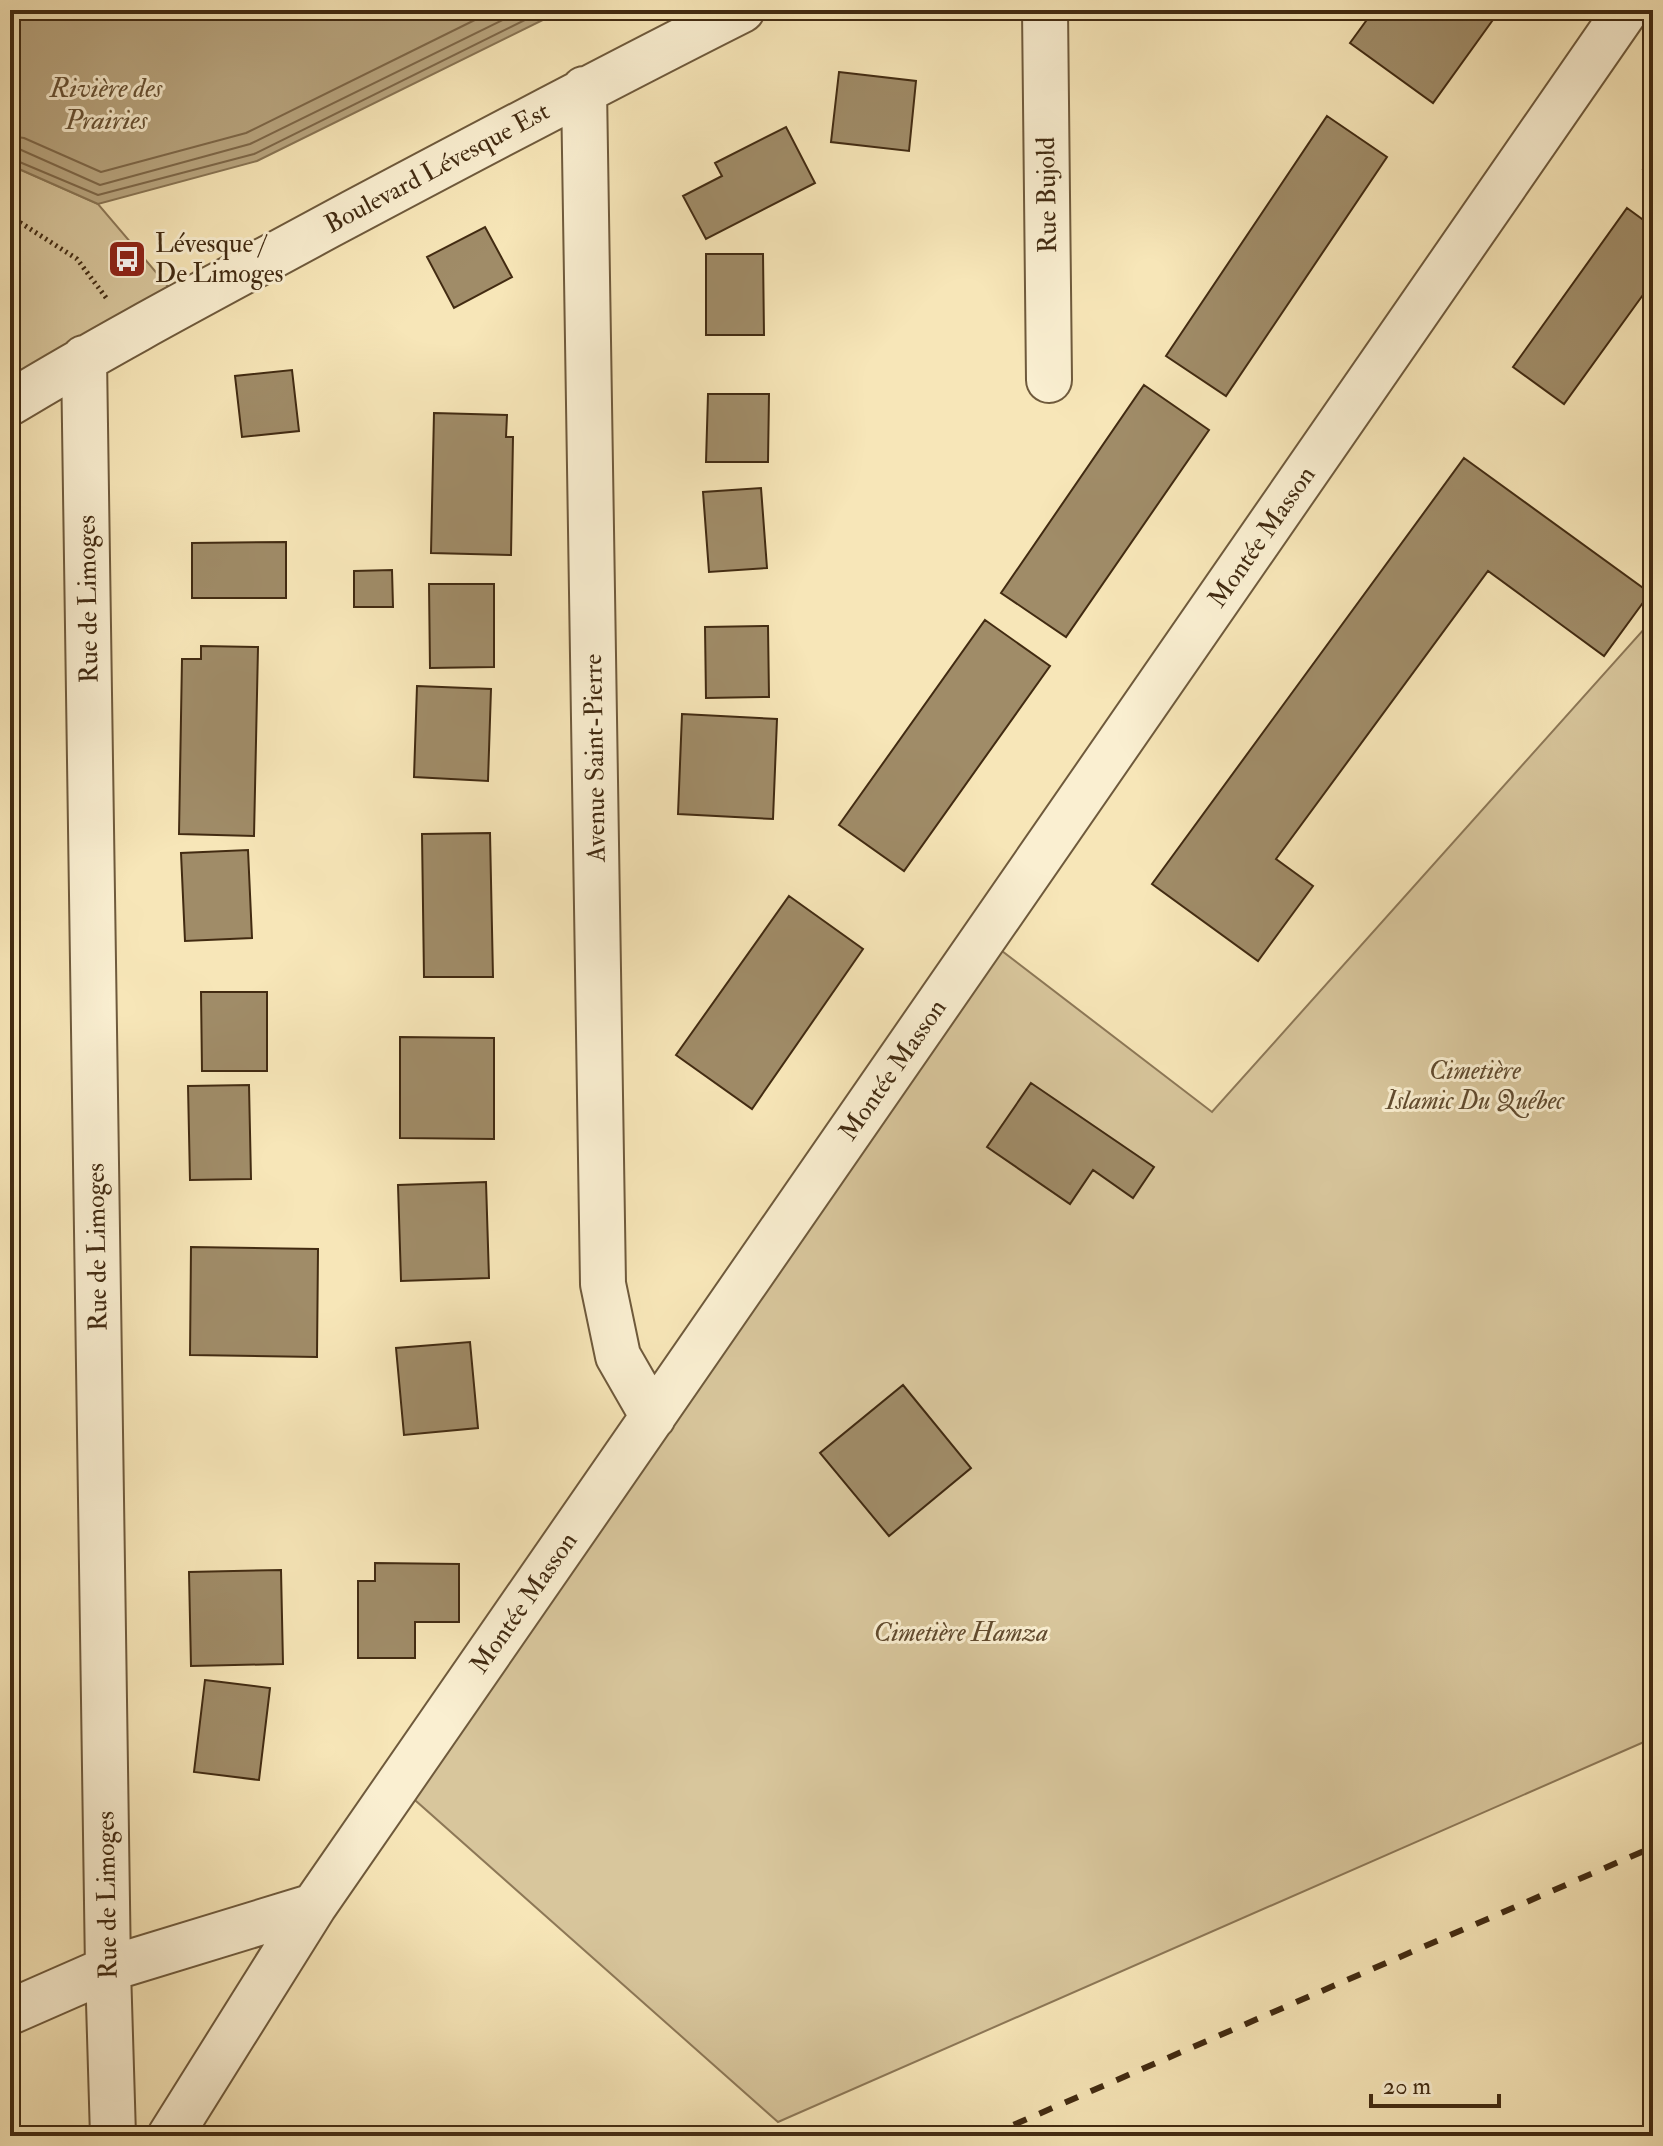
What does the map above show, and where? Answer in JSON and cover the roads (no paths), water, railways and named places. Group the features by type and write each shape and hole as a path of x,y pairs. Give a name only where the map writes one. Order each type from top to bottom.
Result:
{"street":[{"name":"Boulevard Lévesque Est","path":"10,403 131,332 584,89 742,10"},
{"name":"Rue Bujold","path":"1045,10 1049,380"},
{"name":"Montée Masson","path":"170,2136 314,1906 1626,10"},
{"name":"Avenue Saint-Pierre","path":"584,89 603,1284 618,1356 653,1417"},
{"name":"Rue de Limoges","path":"84,358 113,2136"},
{"path":"10,2012 108,1969 314,1906"}],"water":[{"name":"Rivière des Prairies","path":"10,10 563,10 257,161 98,204 10,165"}],"railway":[{"path":"988,2136 1653,1847"}],"place":[{"name":"Lévesque / De Limoges","path":"127,259"}],"park label":[{"name":"Cimetière Islamic Du Québec","path":"1475,1086"},
{"name":"Cimetière Hamza","path":"961,1633"}]}
